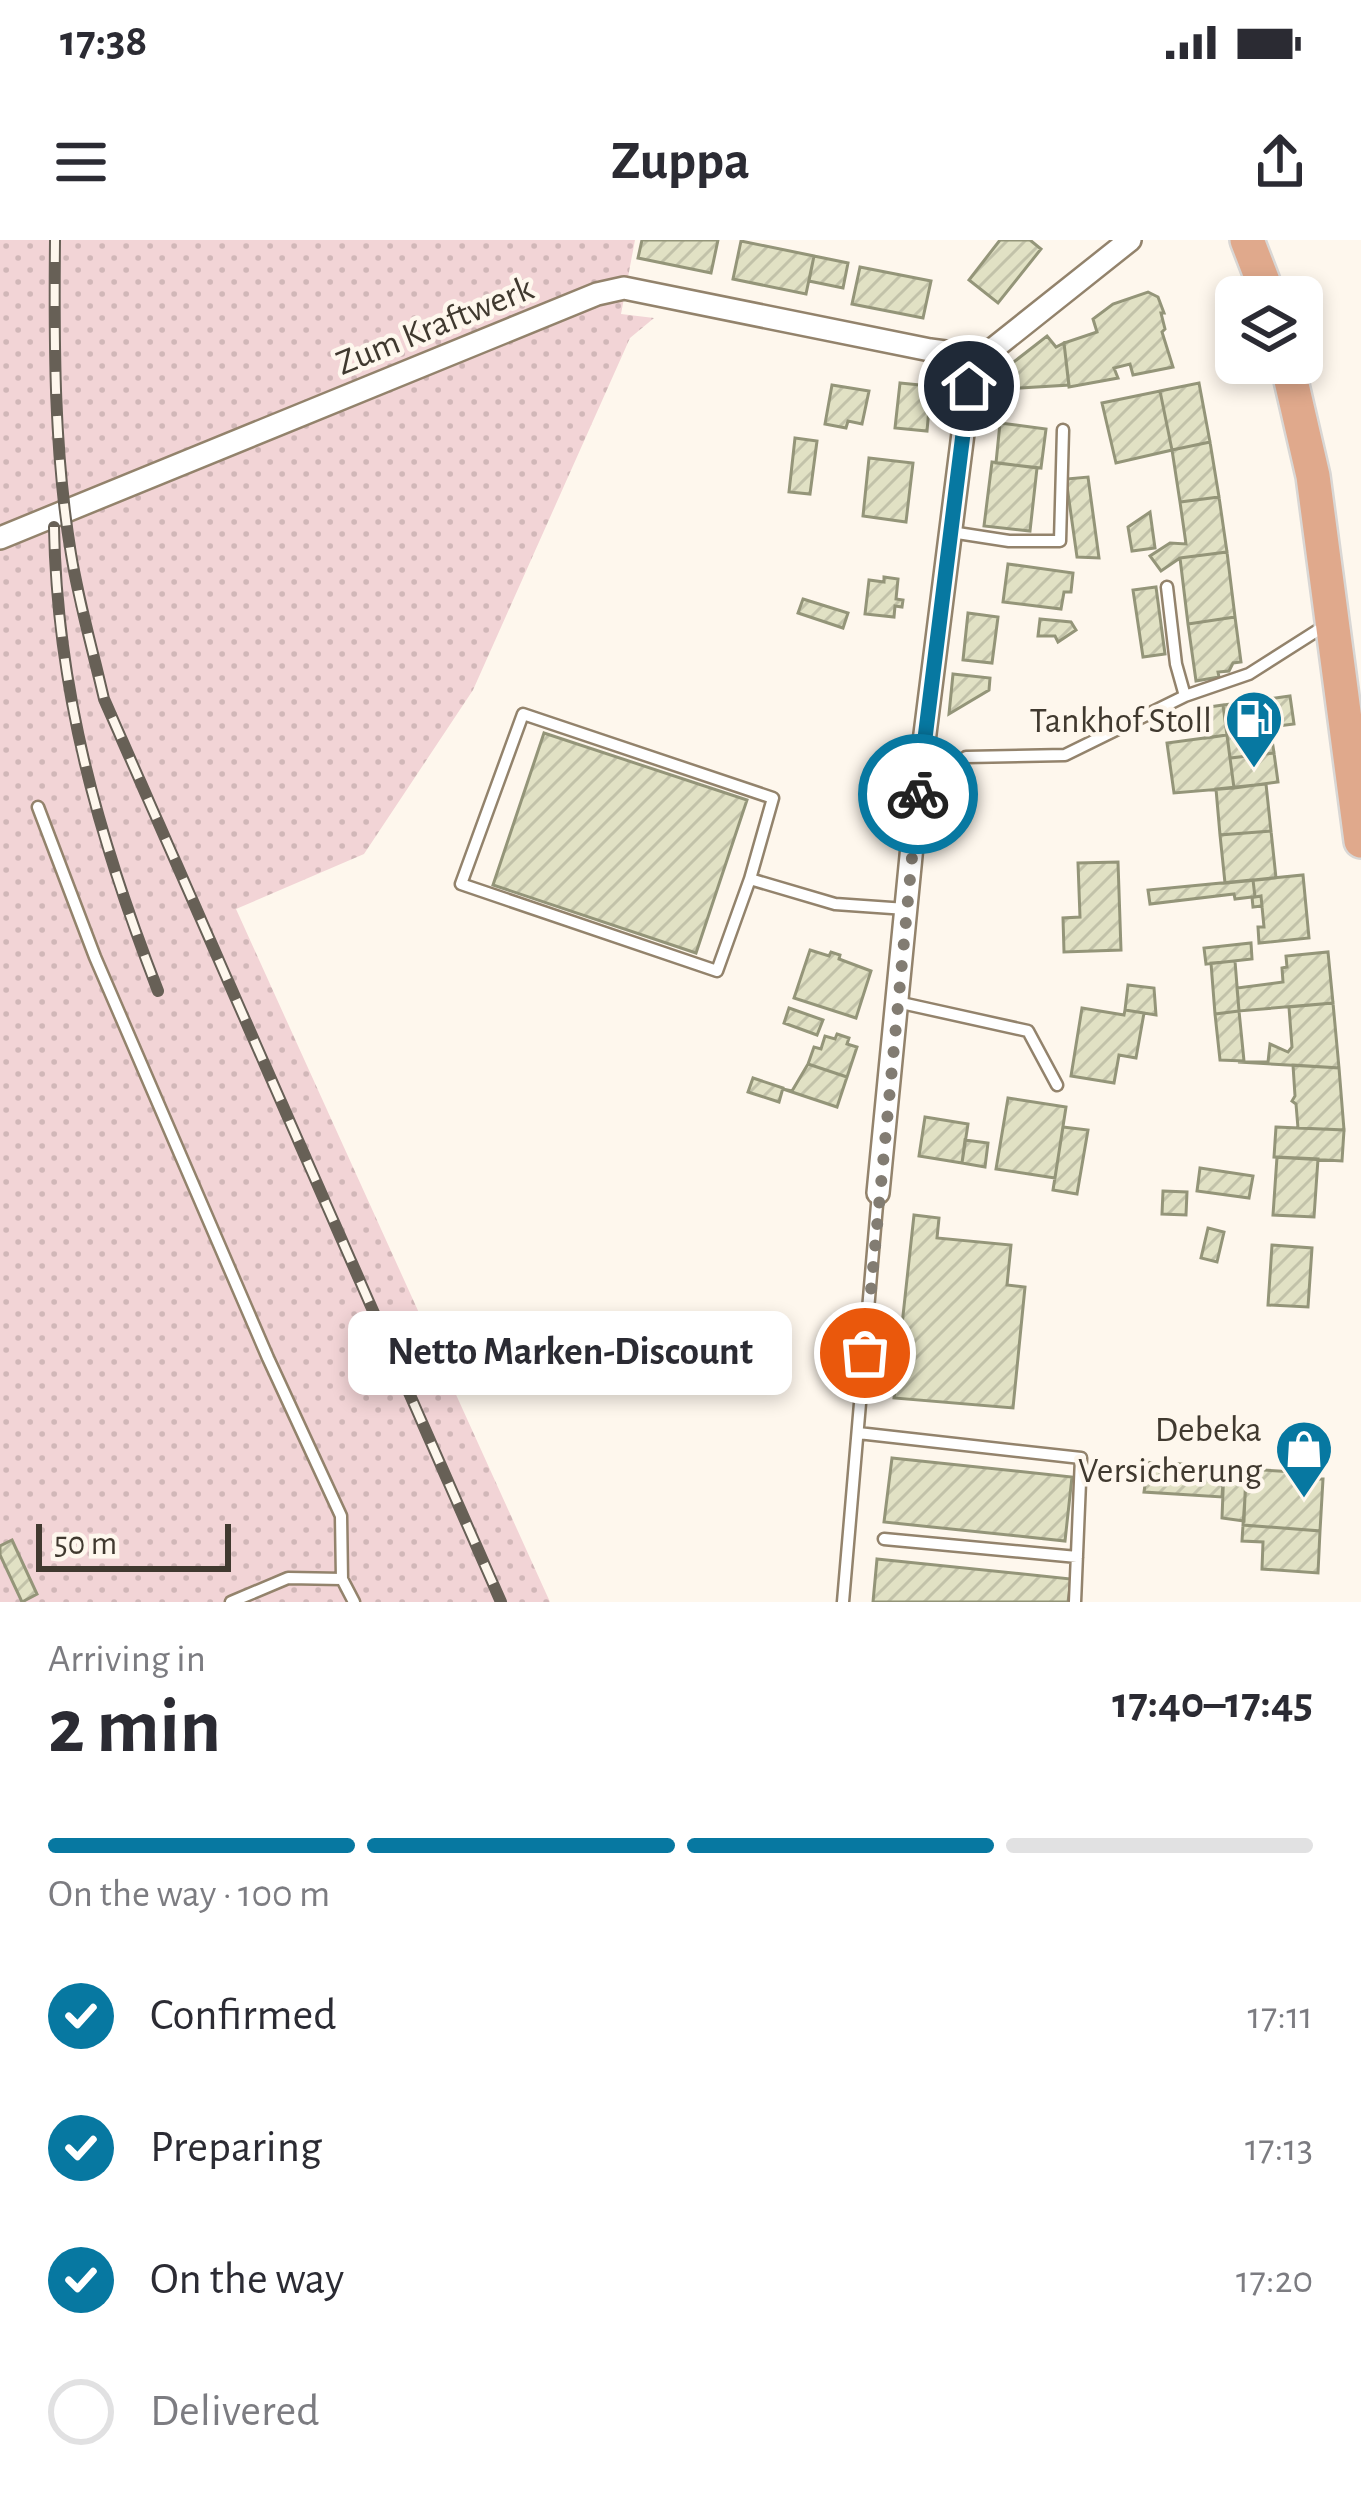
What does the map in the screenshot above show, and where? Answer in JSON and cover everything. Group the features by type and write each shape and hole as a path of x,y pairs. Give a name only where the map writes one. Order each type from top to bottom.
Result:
{"main road":[{"path":"1247,240 1261,276"},
{"path":"1292,384 1355,731 1361,841"}],"street":[{"path":"878,1193 906,909 969,386 983,357 1130,240"},
{"name":"Zum Kraftwerk","path":"0,538 597,294 624,288 983,357"}],"lane":[{"path":"951,532 1009,542 1060,541 1063,430"},
{"path":"1167,587 1176,664 1185,696"},
{"path":"966,757 1064,754 1185,696 1249,674 1334,620"},
{"path":"523,714 773,798 750,879 717,971 461,884 523,714"},
{"path":"38,807 95,957 341,1516 342,1579 354,1602"},
{"path":"750,879 835,904 906,909"},
{"path":"897,1002 1028,1031 1057,1085"},
{"path":"843,1602 878,1193"},
{"path":"858,1432 1081,1458 1075,1602"},
{"path":"884,1539 1077,1557"},
{"path":"232,1602 288,1578 342,1579"}],"shaded area":[{"path":"0,240 635,240 621,314 654,318 630,338 473,690 364,854 236,909 550,1602 0,1602"}],"building":[{"path":"642,240 718,240 711,273 638,258"},
{"path":"1000,240 1030,240 1041,249 998,303 969,280"},
{"path":"741,241 814,256 806,294 733,279"},
{"path":"814,256 848,263 843,288 809,281"},
{"path":"860,267 931,281 923,318 852,304"},
{"path":"1148,292 1158,297 1164,313 1162,332 1173,367 1133,375 1130,364 1114,368 1118,378 1069,387 1064,343 1097,332 1093,319 1113,304"},
{"path":"1047,336 1056,347 1064,343 1069,385 1003,389 1001,372"},
{"path":"900,383 931,386 927,431 895,428"},
{"path":"1199,383 1210,442 1172,450 1160,391"},
{"path":"832,385 869,391 862,424 848,421 846,428 825,424"},
{"path":"1160,391 1172,450 1116,463 1102,403"},
{"path":"1000,423 1046,429 1041,468 996,463"},
{"path":"795,438 817,441 810,494 789,492"},
{"path":"1210,442 1219,497 1180,502 1172,450"},
{"path":"869,458 913,463 906,522 863,516"},
{"path":"992,462 1037,468 1030,531 984,526"},
{"path":"1088,477 1099,558 1077,557 1066,479"},
{"path":"1219,497 1227,552 1180,558 1161,571 1150,556 1170,543 1186,544 1180,502"},
{"path":"1150,512 1155,548 1132,551 1128,527"},
{"path":"1227,552 1235,617 1188,624 1180,558"},
{"path":"1008,564 1073,573 1071,592 1064,592 1061,609 1003,602"},
{"path":"884,577 898,579 896,599 903,600 902,607 895,606 894,617 865,614 869,580 884,582"},
{"path":"1156,587 1165,654 1143,657 1133,590"},
{"path":"803,599 848,613 843,628 798,613"},
{"path":"968,613 998,617 992,663 963,660"},
{"path":"1235,617 1241,662 1218,672 1219,677 1196,681 1188,624"},
{"path":"1040,619 1071,622 1076,630 1058,642 1055,636 1038,636"},
{"path":"953,674 990,678 989,690 949,714"},
{"path":"1290,696 1294,724 1270,727 1274,753 1230,758 1223,705"},
{"path":"1223,705 1227,735 1206,738 1202,708"},
{"path":"544,733 747,800 696,953 493,885"},
{"path":"1227,735 1234,788 1174,793 1167,743"},
{"name":"Tankhof Stoll","path":"1274,753 1278,782 1234,788 1230,758"},
{"path":"1266,784 1271,831 1220,835 1216,789"},
{"path":"1271,831 1276,878 1225,883 1220,835"},
{"path":"1118,862 1121,950 1064,952 1063,918 1080,917 1078,863"},
{"path":"1303,875 1309,938 1259,943 1258,927 1264,927 1261,896 1255,897 1253,880"},
{"path":"1253,880 1255,897 1261,896 1262,906 1253,907 1252,897 1235,899 1234,894 1150,904 1148,890"},
{"path":"1251,943 1252,959 1206,964 1204,948"},
{"path":"810,950 840,955 839,959 871,971 856,1018 794,998"},
{"path":"1328,952 1333,1003 1239,1011 1237,988 1283,982 1286,956"},
{"path":"1235,961 1239,1011 1215,1014 1211,963"},
{"path":"1128,985 1154,988 1156,1015 1125,1010"},
{"path":"1333,1003 1339,1068 1238,1062 1268,1062 1270,1044 1288,1052 1292,1047 1289,1007"},
{"path":"789,1008 823,1020 817,1035 784,1023"},
{"path":"1082,1008 1124,1015 1125,1010 1144,1013 1136,1058 1119,1055 1114,1083 1071,1076"},
{"path":"1239,1011 1244,1061 1220,1060 1215,1014"},
{"path":"837,1034 857,1047 847,1077 808,1064 814,1047 821,1049 825,1036 835,1039"},
{"path":"808,1064 847,1077 837,1107 783,1089 792,1091"},
{"path":"1293,1065 1339,1068 1344,1130 1298,1128 1292,1101"},
{"path":"753,1078 783,1088 779,1102 748,1092"},
{"path":"1008,1098 1066,1107 1055,1178 996,1169"},
{"path":"925,1117 968,1124 962,1163 919,1156"},
{"path":"1063,1127 1088,1130 1077,1194 1053,1190"},
{"path":"1276,1127 1344,1130 1342,1161 1274,1157"},
{"path":"965,1140 988,1143 985,1167 962,1163"},
{"path":"1277,1157 1318,1159 1314,1217 1273,1215"},
{"path":"1200,1168 1253,1176 1249,1198 1197,1191"},
{"path":"1163,1191 1187,1192 1186,1215 1162,1214"},
{"path":"914,1215 939,1218 937,1238 1011,1245 1007,1285 1025,1287 1013,1408 894,1398"},
{"path":"1208,1228 1224,1232 1217,1262 1201,1258"},
{"path":"1272,1245 1312,1248 1308,1307 1268,1305"},
{"path":"892,1458 1072,1477 1065,1541 884,1522"},
{"path":"1140,1462 1224,1466 1222,1497 1144,1492 1146,1478 1138,1478"},
{"path":"1224,1466 1246,1470 1244,1521 1222,1518"},
{"path":"1247,1469 1310,1473 1310,1479 1323,1479 1320,1531 1243,1525"},
{"path":"1243,1525 1320,1531 1318,1573 1262,1569 1263,1542 1242,1541"},
{"path":"12,1540 37,1594 22,1602 0,1555 0,1546"},
{"path":"877,1559 1071,1579 1068,1602 873,1602"}],"railway":[{"path":"55,240 55,358 65,515 104,699 501,1602"},
{"path":"54,527 63,648 85,764 117,878 158,991"}],"way so far":[{"path":"865,1353 918,794"}],"place":[{"name":"Tankhof Stoll","path":"1254,770"},
{"name":"Netto Marken-Discount","path":"865,1353"},
{"name":"Debeka Versicherung","path":"1304,1500"}],"route":[{"path":"918,794 969,386"}]}
